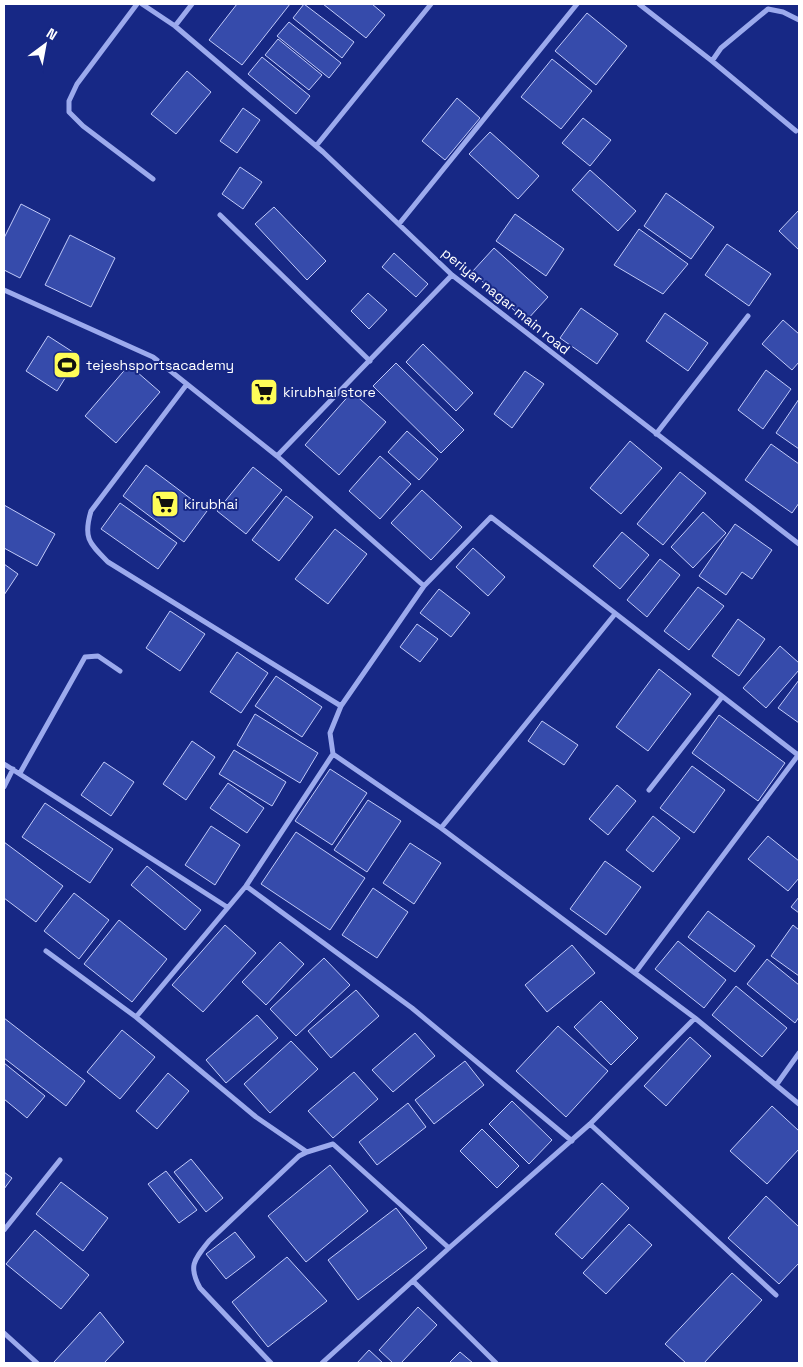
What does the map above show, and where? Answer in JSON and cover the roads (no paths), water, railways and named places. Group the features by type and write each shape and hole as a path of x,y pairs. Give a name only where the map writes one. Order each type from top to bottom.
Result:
{"street":[{"path":"137,4 77,84 69,101 69,112 110,148 153,179"},
{"name":"periyar nagar main road","path":"142,4 175,26 316,146 452,275 799,544"},
{"path":"175,26 192,4"},
{"path":"316,146 431,4"},
{"path":"398,224 577,4"},
{"path":"639,4 712,61 796,131"},
{"path":"712,61 721,48 768,9 783,12 799,20"},
{"path":"220,215 370,361"},
{"path":"277,456 452,275"},
{"path":"4,290 153,357 277,456 424,586"},
{"path":"656,434 748,316"},
{"path":"187,384 91,511 86,528 90,544 108,562 340,706"},
{"path":"136,1017 246,886 333,754 330,733 340,706 424,586 491,517 798,755 635,973"},
{"path":"441,828 615,614"},
{"path":"20,773 85,657 98,656 120,671"},
{"path":"649,790 722,697"},
{"path":"333,754 441,828 695,1018 799,1104"},
{"path":"4,764 227,907"},
{"path":"4,787 13,769"},
{"path":"246,886 412,1008 572,1141"},
{"path":"46,951 136,1017 256,1117 307,1152"},
{"path":"322,1363 449,1248 572,1141 695,1018"},
{"path":"777,1084 799,1054"},
{"path":"590,1124 776,1295"},
{"path":"272,1363 200,1288 194,1276 193,1267 197,1257 209,1241 299,1156 333,1144 449,1248"},
{"path":"4,1230 60,1160"},
{"path":"413,1282 496,1363"},
{"path":"4,1333 38,1363"}],"place":[{"name":"tejeshsportsacademy","path":"67,365"},
{"name":"kirubhai store","path":"264,392"},
{"name":"kirubhai","path":"165,504"}]}
